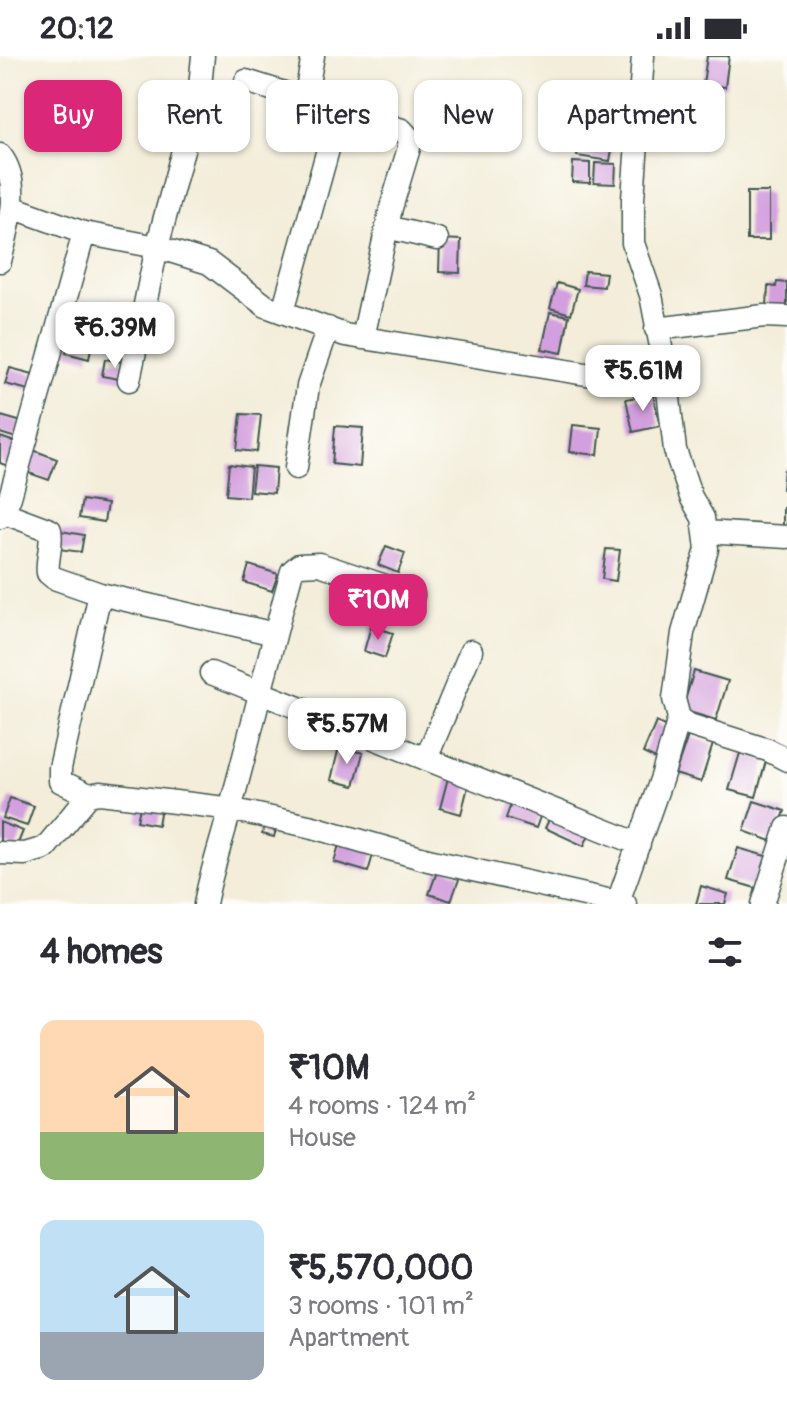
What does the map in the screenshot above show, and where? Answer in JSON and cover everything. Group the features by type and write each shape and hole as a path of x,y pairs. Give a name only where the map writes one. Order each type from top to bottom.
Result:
{"street":[{"path":"129,380 157,247 200,87 203,56"},
{"path":"309,80 313,56"},
{"path":"100,594 60,768 60,781 89,795 100,793 230,810 313,827 428,860 622,903 679,718 674,699 683,633 707,549 703,518 691,497 675,450 666,373 651,295 633,243 643,56"},
{"path":"363,338 387,227 409,148 409,138 398,129"},
{"path":"283,311 327,152"},
{"path":"0,155 9,166 12,207 0,261"},
{"path":"12,207 84,233 157,247 209,263 266,306 363,338 629,381 666,373"},
{"path":"387,227 437,239"},
{"path":"84,233 10,497 1,515 50,530 48,573 54,578 100,594 275,634"},
{"path":"656,329 764,316 787,317"},
{"path":"296,468 308,386 328,328"},
{"path":"705,532 787,537"},
{"path":"205,904 292,571 299,565 319,564 413,595"},
{"path":"426,759 471,651"},
{"path":"211,673 639,844"},
{"path":"679,718 689,725 768,750 787,760"},
{"path":"0,853 25,854 45,848 89,795"},
{"path":"769,902 787,828"}],"building":[{"path":"707,56 729,56 725,87 725,80 704,80"},
{"path":"577,152 612,152 610,161 577,156"},
{"path":"573,162 590,163 590,183 572,182"},
{"path":"595,163 616,164 615,184 594,183"},
{"path":"747,192 769,192 769,240 747,240"},
{"path":"440,239 461,240 460,273 439,272"},
{"path":"585,271 606,273 604,287 583,285"},
{"path":"777,282 787,283 787,308 767,307 768,286 776,287"},
{"path":"557,283 578,289 571,314 550,308"},
{"path":"550,312 569,316 562,353 542,349"},
{"path":"68,342 91,348 89,359 66,353"},
{"path":"105,359 128,363 125,380 102,376"},
{"path":"10,368 37,375 33,391 5,384"},
{"path":"653,394 660,426 633,432 626,399"},
{"path":"241,414 261,415 257,452 237,450"},
{"path":"1,416 22,422 16,438 0,433"},
{"path":"573,425 601,428 598,455 570,452"},
{"path":"335,426 363,428 360,467 332,464"},
{"path":"0,437 21,444 13,468 0,463"},
{"path":"33,450 57,459 49,480 26,472"},
{"path":"229,464 251,467 248,497 226,495"},
{"path":"254,466 276,468 274,493 251,491"},
{"path":"784,470 787,471 787,490 782,489"},
{"path":"82,500 107,504 104,522 79,518"},
{"path":"783,508 787,508 787,535 783,535"},
{"path":"61,531 84,535 81,552 58,549"},
{"path":"386,546 405,553 398,573 378,565"},
{"path":"606,549 620,550 616,581 602,579"},
{"path":"249,565 278,574 272,591 244,582"},
{"path":"371,626 393,633 385,658 364,651"},
{"path":"694,671 728,681 716,720 682,710"},
{"path":"656,722 673,730 660,761 643,753"},
{"path":"688,736 713,744 701,782 675,774"},
{"path":"339,747 363,753 354,786 331,780"},
{"path":"740,753 766,761 756,797 729,790"},
{"path":"449,774 470,779 461,814 440,808"},
{"path":"10,798 34,806 27,826 3,818"},
{"path":"512,801 542,811 536,828 506,818"},
{"path":"754,801 785,811 774,842 744,831"},
{"path":"141,803 161,807 158,825 137,821"},
{"path":"553,811 592,828 584,846 545,828"},
{"path":"265,818 278,822 274,837 262,834"},
{"path":"0,822 23,831 16,848 0,842"},
{"path":"341,838 375,848 368,872 334,862"},
{"path":"738,848 769,857 759,889 728,880"},
{"path":"439,866 461,874 451,901 429,894"},
{"path":"701,886 728,894 725,904 696,904"}]}
